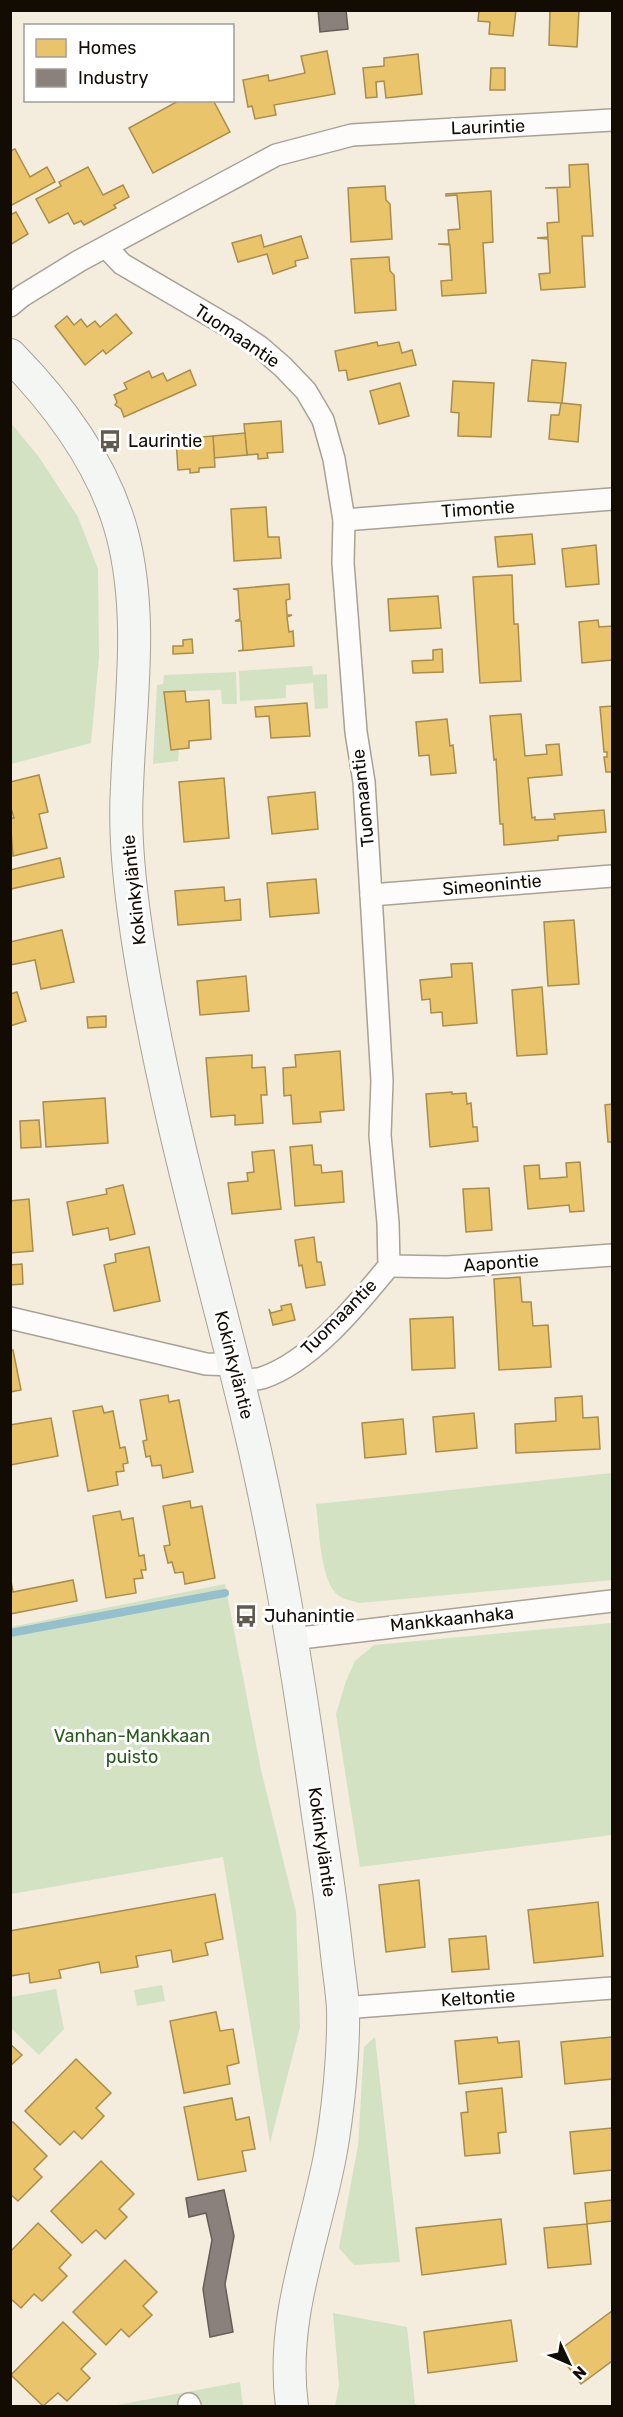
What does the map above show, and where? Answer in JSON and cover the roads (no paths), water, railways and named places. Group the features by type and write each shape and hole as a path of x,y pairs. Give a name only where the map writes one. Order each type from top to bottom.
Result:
{"main road":[{"name":"Kokinkyläntie","path":"10,355 39,387 82,446 108,493 122,532 133,587 135,660 126,794 129,858 137,935 168,1099 237,1373 292,1639 333,1917 343,2008 337,2098 330,2156 294,2305 289,2355 292,2406"}],"street":[{"name":"Laurintie","path":"10,306 22,296 106,247 276,155 352,135 612,120"},
{"name":"Tuomaantie","path":"106,247 122,264 260,347 306,392 323,420 334,459 344,520 343,563 356,732 364,782 371,895 382,1082 380,1135 389,1266 341,1319 299,1357 261,1378 237,1373"},
{"name":"Timontie","path":"344,520 612,499"},
{"name":"Simeonintie","path":"371,895 612,876"},
{"name":"Aapontie","path":"389,1266 447,1267 612,1255"},
{"path":"10,1318 237,1373"},
{"name":"Mankkaanhaka","path":"292,1639 612,1601"},
{"name":"Keltontie","path":"343,2008 612,1988"}],"waterway":[{"path":"10,1633 225,1593"}],"place":[{"name":"Laurintie","path":"110,441"},
{"name":"Juhanintie","path":"246,1616"}],"park label":[{"name":"Vanhan-Mankkaan puisto","path":"132,1746"}]}
